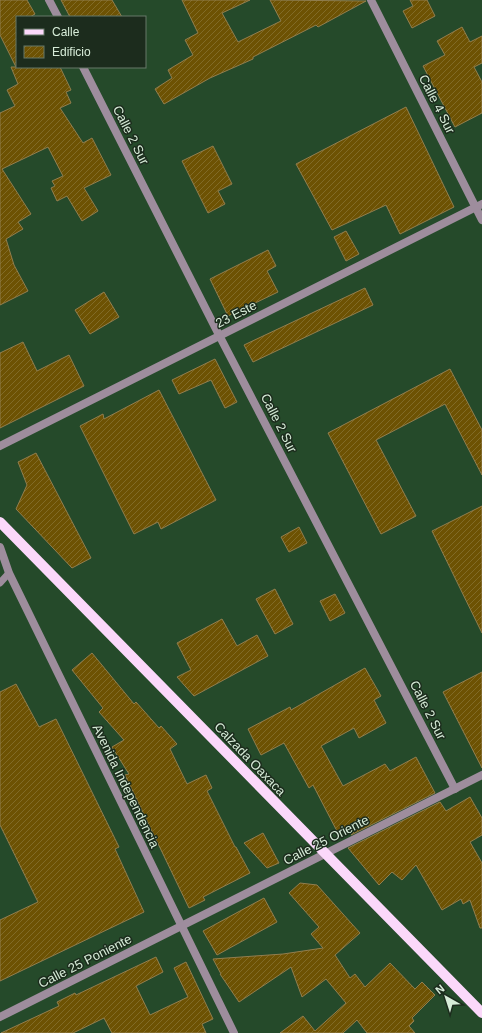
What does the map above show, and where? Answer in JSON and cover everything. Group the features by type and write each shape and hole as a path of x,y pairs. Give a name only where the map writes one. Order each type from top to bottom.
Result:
{"main road":[{"name":"Calzada Oaxaca","path":"0,522 482,1013"}],"street":[{"path":"49,0 57,16"},
{"name":"Calle 4 Sur","path":"371,0 479,205 482,220"},
{"name":"Calle 2 Sur","path":"84,68 219,335 455,789"},
{"name":"23 Este","path":"0,446 479,205"},
{"name":"Avenida Independencia","path":"0,547 9,573 234,1033"},
{"name":"Calle 25 Oriente","path":"181,926 482,775"},
{"name":"Calle 25 Poniente","path":"0,1017 181,926"}],"lane":[{"path":"0,583 9,573"}],"building":[{"path":"0,0 27,0 35,14 32,16 16,16 16,67 0,35"},
{"path":"61,0 112,0 121,16 69,16"},
{"path":"182,0 250,0 222,13 238,42 281,21 270,0 366,1 318,27 316,25 253,57 253,59 210,78 164,104 155,89 172,78 168,70 193,55 185,40 198,33"},
{"path":"410,0 427,0 435,16 412,28 403,11 413,6"},
{"path":"462,27 470,42 482,36 482,63 474,67 482,82 482,113 455,127 423,66 445,55 437,41"},
{"path":"11,67 60,68 71,90 66,92 71,103 60,108 83,143 92,138 111,175 84,188 98,211 82,221 67,196 57,201 51,188 55,186 52,181 63,176 48,147 2,169 31,214 18,222 23,229 6,239 14,265 28,291 0,305 0,113 15,106 7,90 18,84"},
{"path":"406,107 454,207 400,234 386,205 332,230 296,164"},
{"path":"213,146 232,184 218,191 225,204 208,213 182,161"},
{"path":"346,231 359,254 346,261 334,237"},
{"path":"268,250 276,266 267,271 278,292 228,316 210,279"},
{"path":"365,288 373,305 253,362 244,345"},
{"path":"104,292 119,317 90,334 75,310"},
{"path":"23,342 37,371 69,355 84,386 0,428 0,353"},
{"path":"215,359 237,402 225,408 211,380 179,394 172,380"},
{"path":"450,369 482,430 482,475 445,404 376,440 416,516 381,534 328,433"},
{"path":"159,390 216,500 161,529 158,522 134,534 80,426 103,414 104,419"},
{"path":"36,453 91,558 72,568 16,509 27,485 18,462"},
{"path":"482,506 482,633 432,531"},
{"path":"299,527 307,543 289,552 281,537"},
{"path":"275,589 293,624 275,634 256,599"},
{"path":"335,594 345,613 330,621 320,601"},
{"path":"222,619 237,646 257,635 268,656 194,696 177,677 191,670 177,643"},
{"path":"92,653 134,704 136,702 159,728 161,726 177,744 170,749 187,784 206,775 212,788 207,791 235,847 250,873 203,897 205,900 189,908 125,775 129,774 112,747 124,740 99,712 103,708 72,670"},
{"path":"365,668 381,696 374,700 386,723 359,738 354,728 321,746 343,786 385,764 390,771 416,757 435,793 351,835 369,817 338,833 313,785 309,788 284,743 261,755 248,729 290,707 291,710"},
{"path":"482,672 482,768 443,692"},
{"path":"16,684 39,727 56,719 119,847 115,849 144,912 0,981 0,920 38,902 0,825 0,692"},
{"path":"470,797 482,818 482,835 470,842 482,863 482,928 480,928 470,900 463,904 461,899 442,910 416,865 402,880 392,872 379,885 348,848 440,802 446,811"},
{"path":"263,833 279,863 267,868 244,843"},
{"path":"300,883 317,885 360,933 335,955 350,978 355,974 365,987 390,963 415,989 422,982 435,995 412,1018 414,1021 409,1026 415,1033 367,1033 357,1020 343,1033 280,1033 303,1016 315,1031 346,1003 326,979 302,997 291,967 239,1002 220,974 213,959 283,954 323,948 311,934 319,927 289,893"},
{"path":"264,898 277,922 217,955 203,931"},
{"path":"156,957 163,972 136,986 150,1015 188,997 174,968 186,962 213,1019 202,1024 206,1033 112,1033 104,1018 73,1033 1,1033 59,1006 57,1002 75,993 76,995"}]}
